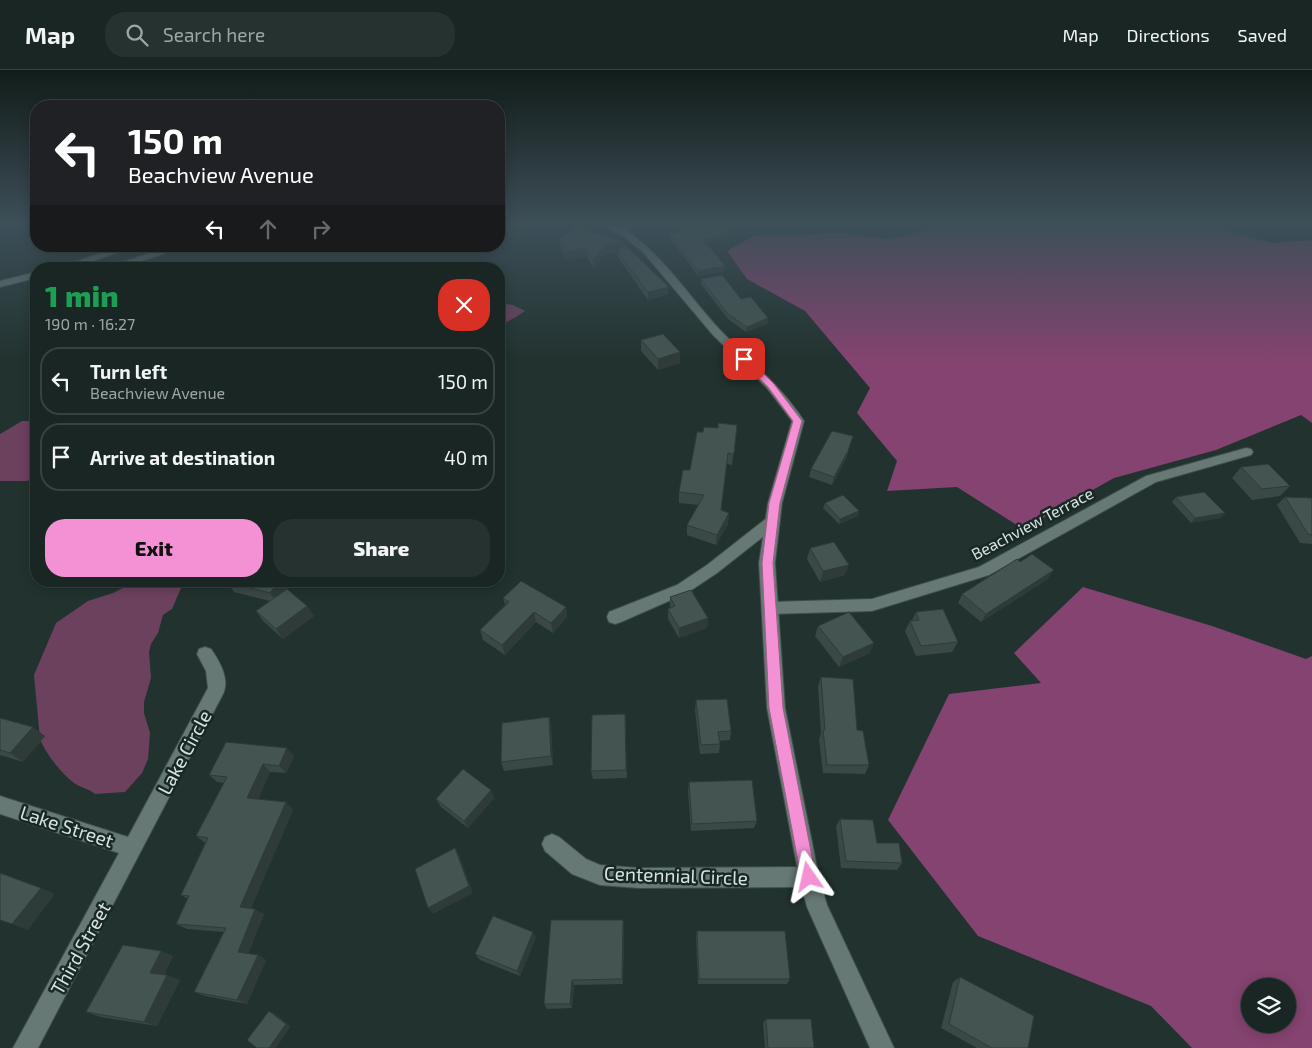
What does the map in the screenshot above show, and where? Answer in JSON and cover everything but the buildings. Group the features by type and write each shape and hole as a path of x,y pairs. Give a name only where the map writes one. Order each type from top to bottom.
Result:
{"street":[{"path":"663,270 717,333 771,386 798,421 775,503 767,563 776,708 809,877 817,907 882,1048"},
{"path":"0,284 30,276"},
{"name":"Beachview Terrace","path":"770,608 872,606 984,571 1151,479 1246,452"},
{"path":"615,617 682,589 712,569 773,521"},
{"name":"Lake Circle","path":"133,848 217,689 218,679 214,666 205,654"},
{"name":"Lake Street","path":"0,805 133,848"},
{"name":"Centennial Circle","path":"552,844 579,867 600,875 639,878 809,877"},
{"name":"Third Street","path":"25,1048 133,848"}],"shaded area":[{"path":"740,270 1312,270 1312,423 1301,415 1216,450 1114,478 1023,529 957,487 887,491 897,461 857,413 870,388 805,311 747,279"},
{"path":"505,304 513,305 525,311 505,323"},
{"path":"22,421 30,421 30,480 0,481 0,434"},
{"path":"125,587 181,587 172,609 163,615 158,633 151,644 149,652 151,678 144,702 144,713 150,733 148,759 142,773 125,792 95,794 69,779 54,763 42,745 34,675 56,623 88,601"},
{"path":"1083,587 1212,626 1306,659 1312,656 1312,1048 1192,1048 1151,1006 978,936 888,820 949,694 1041,683 1014,653"}],"route":[{"path":"744,359 771,386 798,421 775,503 767,563 776,708 809,877"}]}
